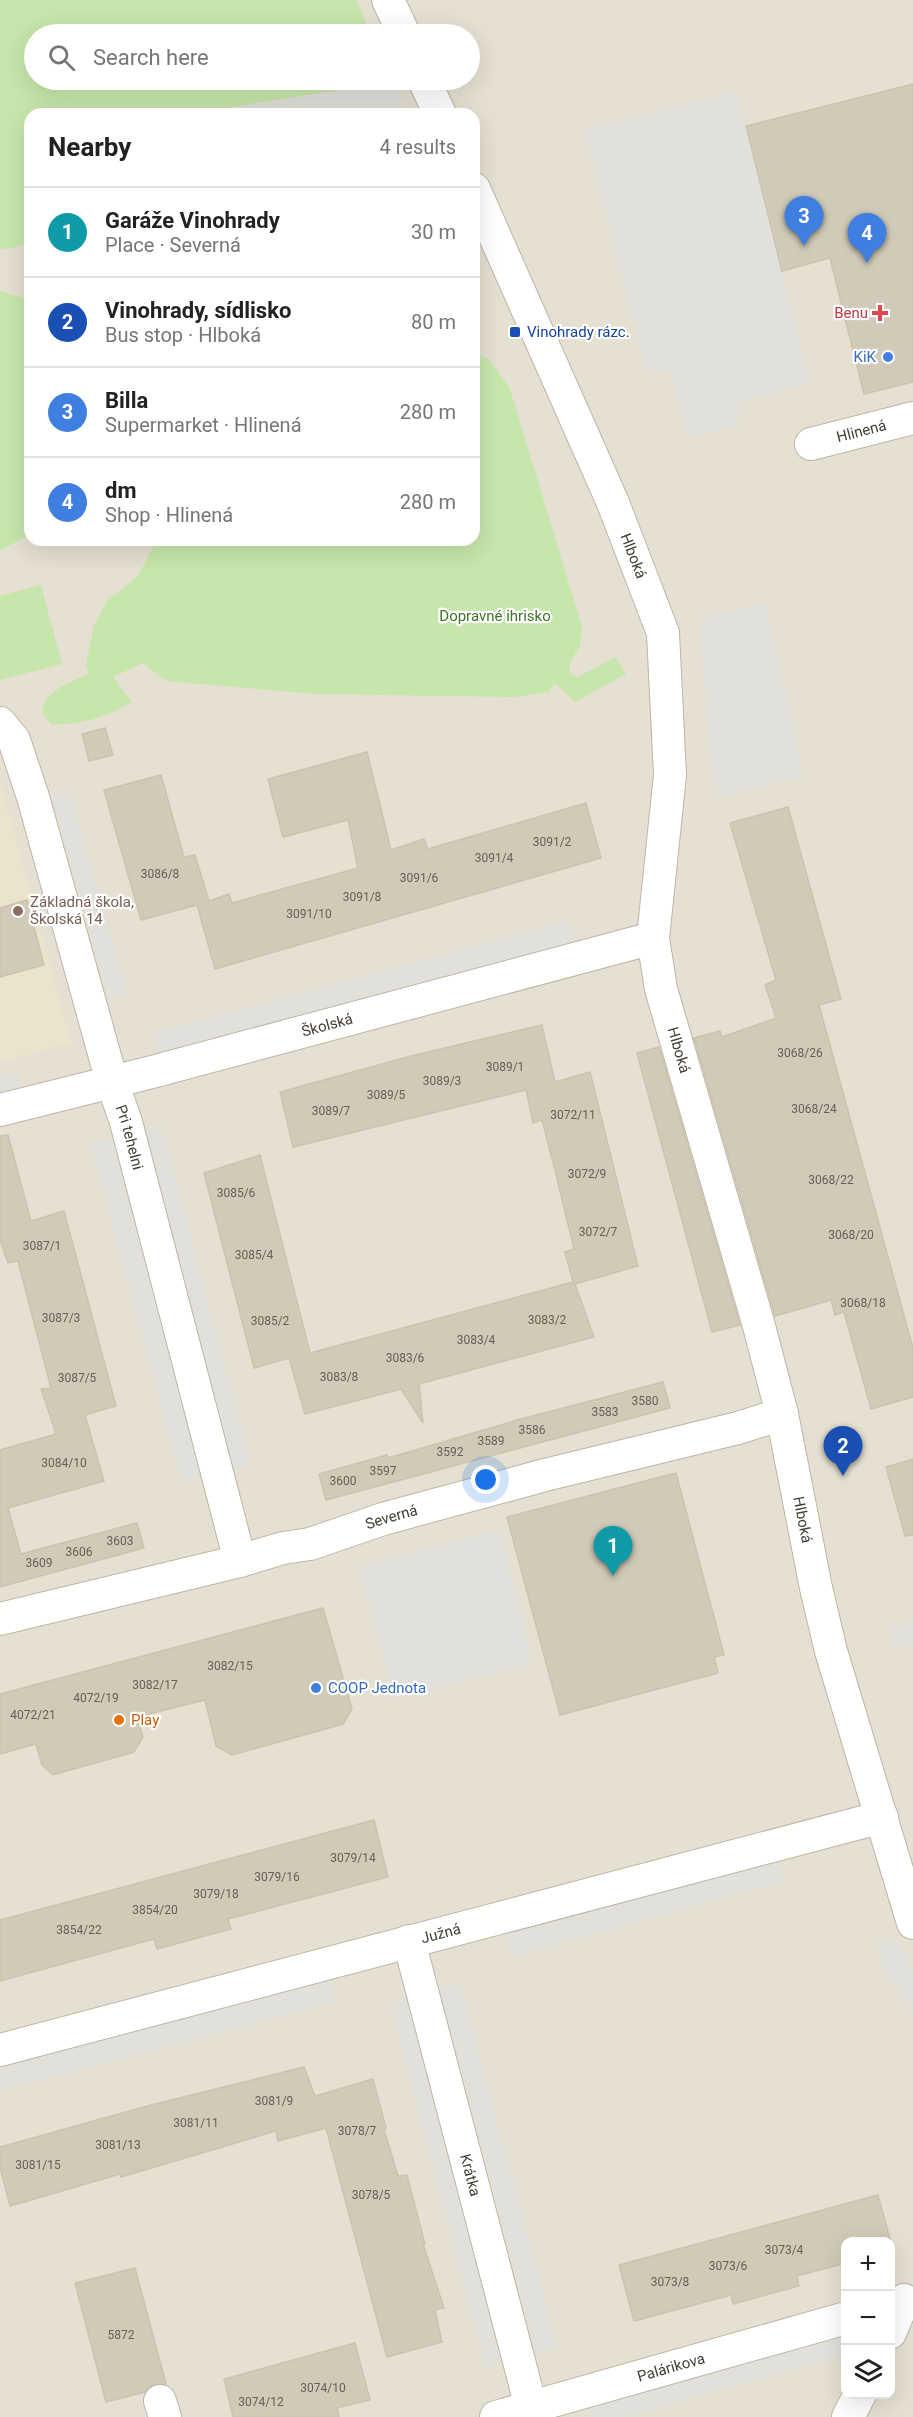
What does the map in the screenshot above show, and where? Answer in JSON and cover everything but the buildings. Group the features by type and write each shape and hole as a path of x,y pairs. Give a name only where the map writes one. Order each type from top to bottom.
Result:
{"street":[{"path":"388,0 399,24"},
{"path":"429,90 437,108"},
{"name":"Hlboká","path":"480,202 614,502 663,633 670,775 653,938 662,989 782,1414 823,1619 913,1923"},
{"name":"Hlinená","path":"812,444 913,418"},
{"name":"Pri tehelni","path":"0,723 14,740 33,797 112,1082 126,1122 240,1561"},
{"name":"Školská","path":"0,1110 653,938"},
{"name":"Severná","path":"0,1619 240,1561 283,1548 310,1544 384,1519 545,1475 738,1428 782,1414"},
{"name":"Južná","path":"0,2050 882,1817"},
{"name":"Krátka","path":"409,1941 531,2407"},
{"path":"895,2321 903,2298"},
{"name":"Palárikova","path":"496,2417 841,2319"},
{"path":"848,2417 857,2399"}],"shaded area":[{"path":"0,0 913,0 913,2417 0,2417"},
{"path":"342,90 400,90 402,108 228,108"},
{"path":"737,91 811,383 736,403 740,425 688,438 671,371 647,376 584,130"},
{"path":"766,603 804,776 718,797 711,765 699,619"},
{"name":"Základná škola, Školská 14","path":"0,780 71,1043 0,1062"},
{"path":"70,790 128,994 109,1000 51,795"},
{"path":"570,920 576,944 159,1057 153,1033"},
{"path":"18,1071 24,1094 0,1100 0,1076"},
{"path":"162,1126 251,1463 230,1470 139,1132"},
{"path":"112,1138 203,1478 182,1483 90,1144"},
{"path":"500,1529 533,1663 395,1699 358,1567"},
{"path":"913,1621 913,1645 895,1649 889,1627"},
{"path":"779,1857 785,1881 512,1957 506,1933"},
{"path":"897,1938 913,1971 913,2015 888,1975 875,1946"},
{"path":"331,1979 336,2002 0,2091 0,2066"},
{"path":"460,1983 558,2347 537,2353 439,1988"},
{"path":"412,1996 506,2362 485,2367 390,2002"},
{"path":"841,2330 841,2356 627,2417 591,2417 587,2402"}],"green space":[{"path":"0,0 356,0 367,24 24,24 24,90 342,90 228,108 24,108 24,245 0,250"},
{"path":"0,291 24,298 24,538 0,550"},
{"name":"Dopravné ihrisko","path":"480,355 490,360 510,389 582,627 580,646 569,664 571,674 578,677 615,657 626,674 575,702 555,683 548,692 517,697 316,694 166,681 143,663 113,677 132,702 114,712 93,719 51,724 42,713 48,698 59,688 89,673 86,665 94,625 108,600 138,576 154,546 480,546"},
{"path":"41,585 62,664 0,680 0,596"}],"place":[{"name":"Billa","path":"804,246"},
{"name":"dm","path":"867,263"},
{"name":"Benu","path":"880,313"},
{"name":"Vinohrady rázc.","path":"515,332"},
{"name":"KiK","path":"888,357"},
{"name":"Základná škola, Školská 14","path":"18,911"},
{"name":"Vinohrady, sídlisko","path":"843,1476"},
{"name":"Garáže Vinohrady","path":"613,1576"},
{"name":"COOP Jednota","path":"316,1688"},
{"name":"Play","path":"119,1720"}]}
